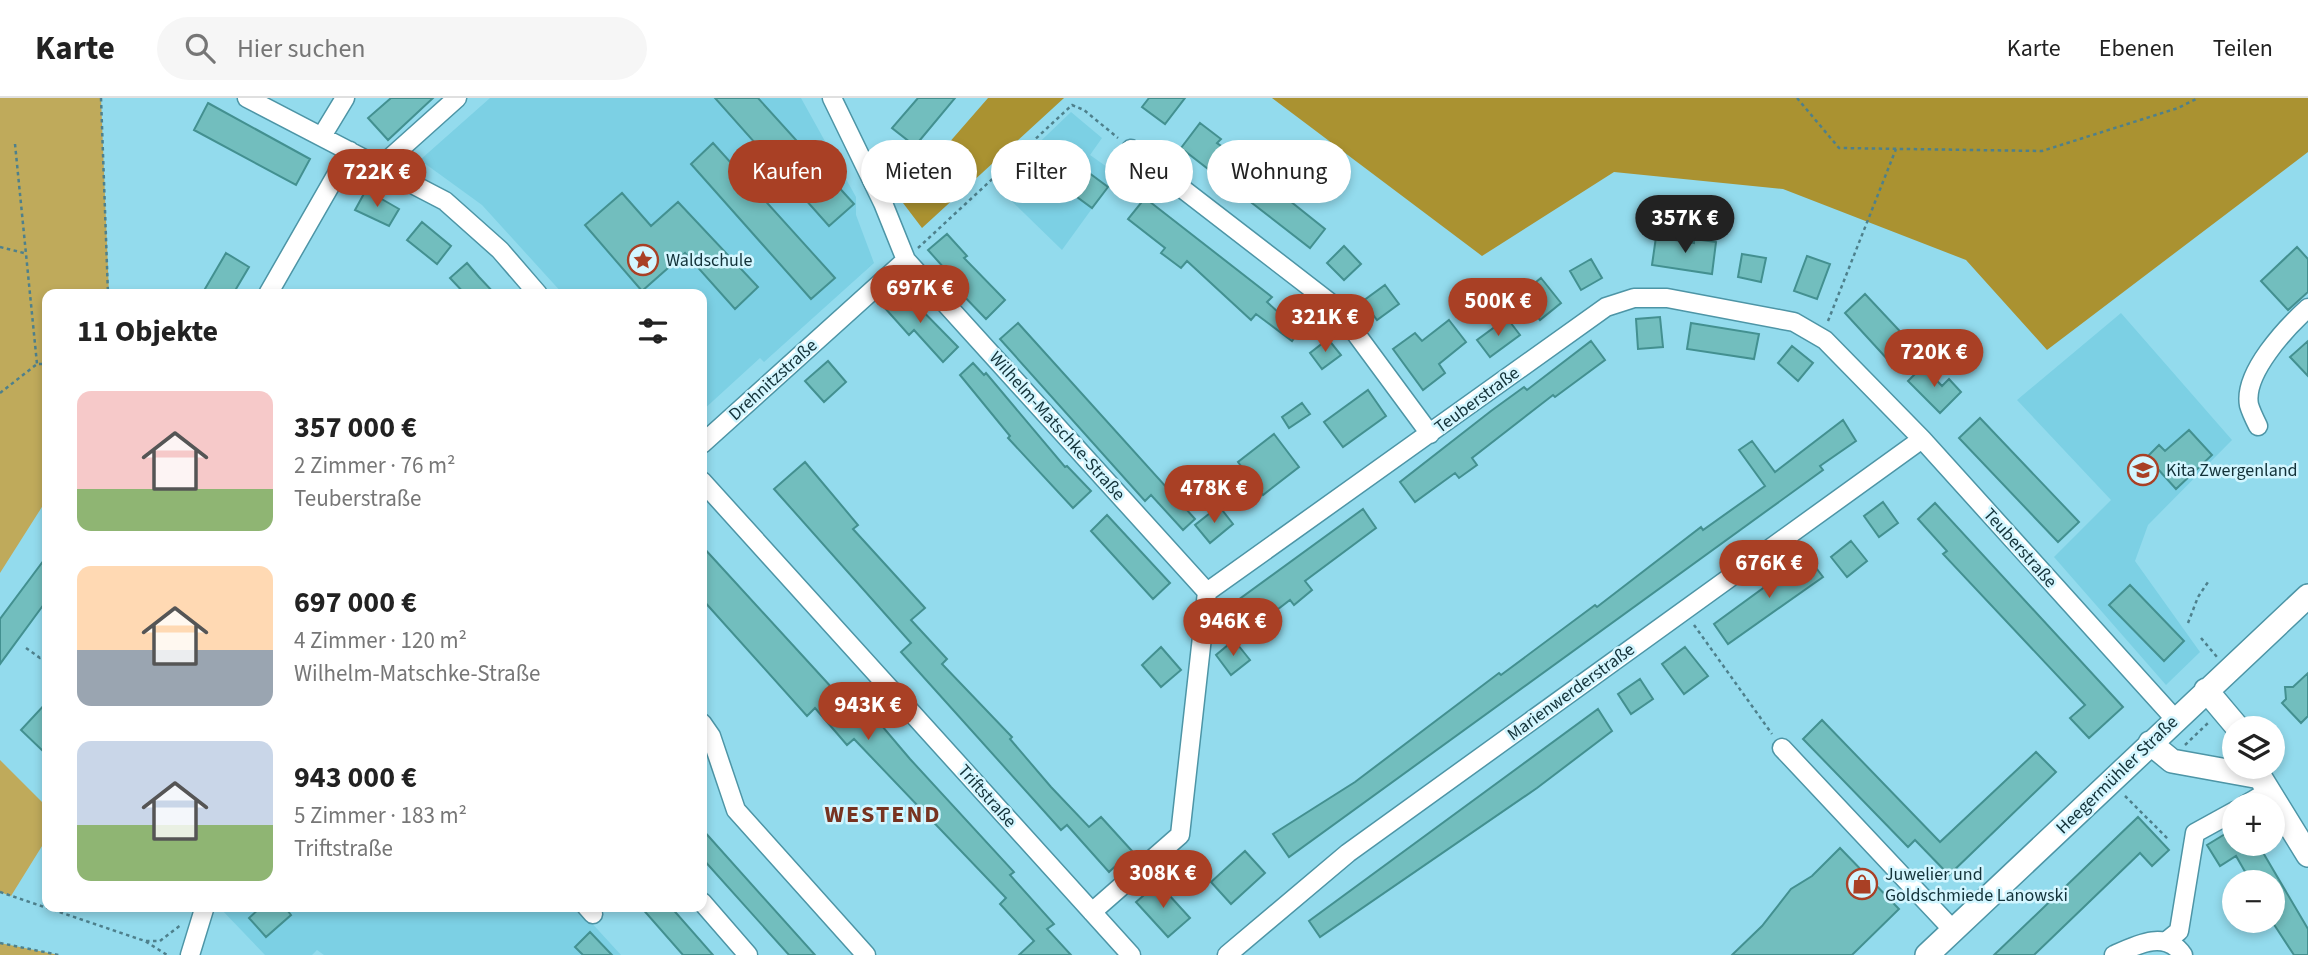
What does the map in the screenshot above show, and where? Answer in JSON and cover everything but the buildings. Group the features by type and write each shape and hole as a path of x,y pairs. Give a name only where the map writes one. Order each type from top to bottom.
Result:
{"main road":[{"name":"Heegermühler Straße","path":"1927,955 2308,596"},
{"path":"2206,690 2229,716"},
{"path":"2150,743 2172,761 2222,770"},
{"path":"2263,779 2308,855"}],"street":[{"path":"247,98 445,201 499,250 534,289"},
{"path":"321,136 345,98"},
{"path":"380,167 457,98"},
{"path":"832,98 883,203 906,260"},
{"path":"271,289 350,151"},
{"path":"1193,197 1337,308 1430,434"},
{"name":"Drehnitzstraße","path":"707,439 906,260"},
{"name":"Wilhelm-Matschke-Straße","path":"906,260 1208,592"},
{"name":"Teuberstraße","path":"1208,592 1606,307 1634,298 1667,298 1794,322 1821,338 1922,439 2175,719"},
{"path":"2258,426 2249,404 2250,391 2262,362 2283,330 2308,308"},
{"name":"Marienwerderstraße","path":"1227,955 1348,853 1922,439"},
{"name":"Triftstraße","path":"707,487 1092,912 1120,951"},
{"path":"1092,912 1180,835 1208,592"},
{"path":"707,730 736,810 866,955"},
{"path":"1782,748 1953,930"},
{"path":"2168,940 2179,930 2195,833 2222,818"},
{"path":"707,908 748,955"},
{"path":"191,955 203,912"},
{"path":"2114,955 2160,939 2168,940 2183,955"}],"path":[{"path":"101,98 108,289"},
{"path":"1797,98 1839,148 2042,151 2178,108 2198,98"},
{"path":"906,260 1072,105 1084,110 1120,140"},
{"path":"15,144 37,365"},
{"path":"1821,338 1896,149"},
{"path":"0,247 24,254"},
{"path":"0,393 37,365 42,364"},
{"path":"2188,623 2198,597 2208,582"},
{"path":"1684,611 1782,748"},
{"path":"2201,639 2227,671"},
{"path":"26,648 42,657"},
{"path":"2172,761 2189,739 2223,709"},
{"path":"2111,781 2168,839"},
{"path":"0,892 42,906"},
{"path":"59,912 145,941 167,955"},
{"path":"145,941 160,941 186,920"},
{"path":"0,943 59,955"}],"shaded area":[{"path":"0,98 101,98 109,289 42,289 42,507 0,573"},
{"path":"490,98 801,98 824,140 728,140 728,203 847,203 847,181 856,197 856,215 874,263 764,362 760,358 707,406 707,289 558,289 482,205 420,160"},
{"path":"988,98 1064,98 1018,140 991,140 991,165 977,178 977,140 951,140"},
{"path":"1272,98 2308,98 2308,152 2047,350 1966,260 1783,189 1614,172 1482,256 1351,157 1351,140 1328,140"},
{"path":"1071,112 1102,138 1091,154 1091,140 1042,140"},
{"path":"1091,156 1105,166 1105,191 1062,250 1014,203 1091,203"},
{"path":"903,203 949,203 922,228"},
{"name":"Kita Zwergenland","path":"2121,313 2232,440 2148,525 2135,561 2200,652 2166,685 2054,557 2111,500 2017,400"},
{"path":"0,760 42,802 42,846 11,896 0,892"},
{"path":"224,912 582,912 621,955 324,955 317,950 312,955 265,955"},
{"path":"0,943 59,955 0,955"}],"place":[{"name":"Waldschule","path":"643,260"},
{"name":"Kita Zwergenland","path":"2143,470"},
{"name":"Juwelier und Goldschmiede Lanowski","path":"1862,884"}],"district":[{"name":"WESTEND","path":"883,814"}]}
